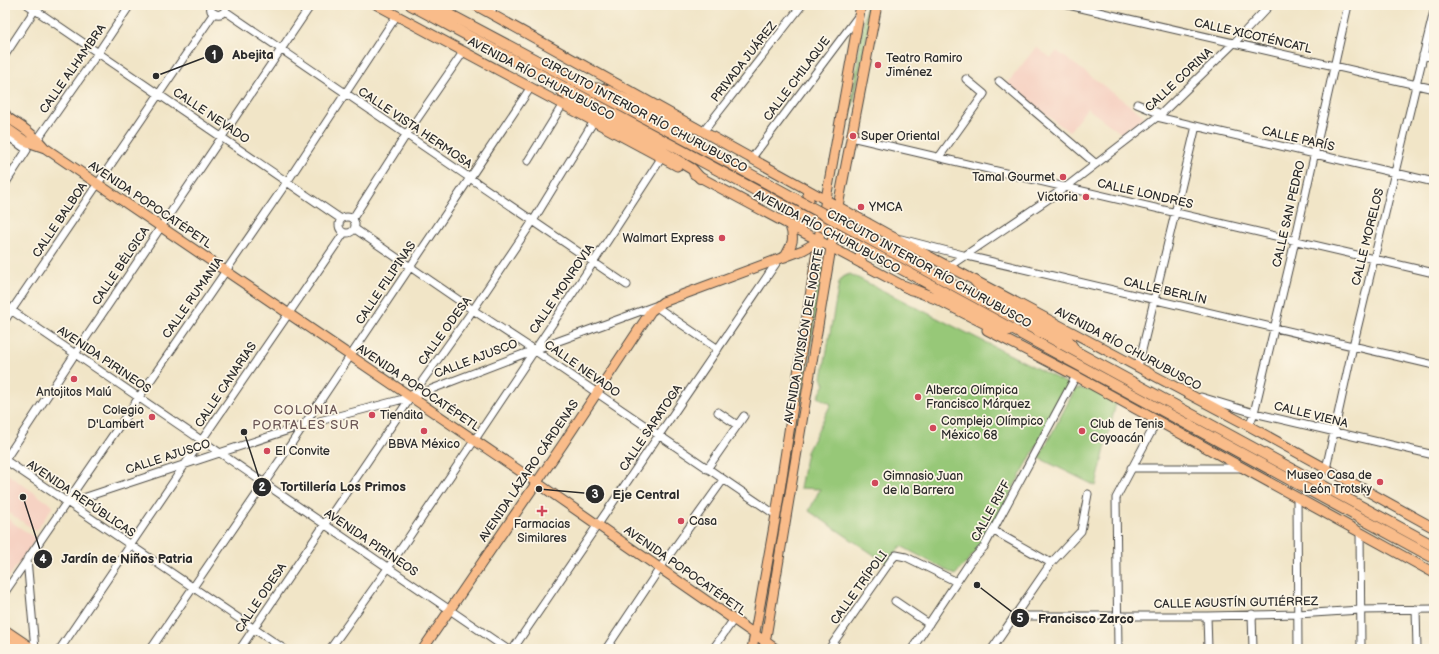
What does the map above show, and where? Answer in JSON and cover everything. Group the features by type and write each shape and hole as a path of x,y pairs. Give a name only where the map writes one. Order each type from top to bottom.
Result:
{"highway":[{"name":"CIRCUITO INTERIOR RÍO CHURUBUSCO","path":"411,5 757,190 1434,558"},
{"name":"CIRCUITO INTERIOR RÍO CHURUBUSCO","path":"432,5 763,181 1434,546"},
{"path":"548,79 573,101 621,126 692,169 700,178"},
{"path":"587,88 609,91 671,122 699,130"},
{"path":"975,281 987,295 1066,337 1077,352"},
{"path":"904,286 937,299 998,330 1017,332"},
{"path":"1417,537 1434,541"}],"main road":[{"name":"AVENIDA RÍO CHURUBUSCO","path":"377,5 792,227 1076,376 1434,573"},
{"name":"AVENIDA RÍO CHURUBUSCO","path":"474,5 948,267 1249,426 1434,528"},
{"name":"AVENIDA DIVISIÓN DEL NORTE","path":"765,645 838,206 877,5"},
{"name":"AVENIDA DIVISIÓN DEL NORTE","path":"752,649 776,515 819,241 861,9"},
{"name":"AVENIDA POPOCATÉPETL","path":"5,115 33,144"},
{"name":"AVENIDA POPOCATÉPETL","path":"5,127 25,141 45,148 226,270 734,619 754,634 765,645 776,649"},
{"path":"782,258 793,241 792,227 801,226 802,224 809,200 807,190"},
{"path":"862,264 860,249 867,233 868,223"},
{"path":"867,233 877,228"},
{"name":"CALLE AJUSCO","path":"655,306 806,249 819,241"},
{"path":"847,256 860,249"},
{"name":"AVENIDA LÁZARO CÁRDENAS","path":"423,649 597,393 650,311 655,306"},
{"path":"764,579 766,583 761,616 764,618 770,615"},
{"path":"5,630 34,649"},
{"path":"5,641 17,649"}],"street":[{"name":"CALLE NEVADO","path":"28,5 36,7 98,53 341,219"},
{"name":"CALLE ALHAMBRA","path":"5,184 98,53 130,5"},
{"path":"210,5 210,8 214,13 220,14 225,8"},
{"name":"CALLE BÉLGICA","path":"5,460 310,5"},
{"path":"490,13 495,5"},
{"name":"PRIVADA JUÁREZ","path":"699,130 802,5"},
{"name":"CALLE XICOTÉNCATL","path":"1068,5 1434,89"},
{"name":"CALLE CORINA","path":"948,267 1066,187 1093,162 1159,116 1234,43 1270,5"},
{"name":"CALLE SAN PEDRO","path":"1249,426 1254,413 1348,5"},
{"path":"5,55 36,7"},
{"name":"CALLE VISTA HERMOSA","path":"225,8 281,50 627,285"},
{"name":"CALLE CHILAQUE","path":"751,159 861,9"},
{"name":"CALLE MORELOS","path":"1326,469 1353,346 1434,11"},
{"name":"CALLE BALBOA","path":"5,320 8,308 98,184 214,13"},
{"name":"CALLE RUMANIA","path":"5,592 287,182 397,16"},
{"path":"353,218 406,135 464,51"},
{"path":"1423,56 1434,58"},
{"path":"940,157 984,94 966,79"},
{"path":"999,81 1093,162"},
{"name":"CALLE FILIPINAS","path":"151,649 531,87"},
{"path":"528,160 563,104"},
{"name":"CALLE PARÍS","path":"1136,104 1159,116 1196,126 1434,182"},
{"name":"CALLE ODESA","path":"240,649 411,397 473,310 533,221 594,121"},
{"path":"1138,368 1174,212 1196,126"},
{"path":"5,134 33,144"},
{"name":"CALLE LONDRES","path":"851,137 1434,273"},
{"name":"CALLE MONROVIA","path":"330,649 388,568 474,441 662,157"},
{"path":"347,216 353,218 356,224 355,229 350,233 344,233 339,227 341,219 347,216"},
{"name":"CALLE NEVADO","path":"355,229 776,515"},
{"name":"CALLE CANARIAS","path":"60,649 201,440 344,233"},
{"name":"CALLE BERLÍN","path":"892,236 963,256 1434,365"},
{"name":"CALLE SARATOGA","path":"514,649 718,349 782,258"},
{"path":"655,306 718,349"},
{"name":"CALLE AJUSCO","path":"67,503 304,424 411,397 655,306"},
{"name":"AVENIDA PIRINEOS","path":"8,308 507,649"},
{"name":"CALLE RIFF","path":"912,649 970,562 984,547 994,531 1076,376"},
{"name":"CALLE VIENA","path":"1185,393 1254,413 1434,455"},
{"path":"718,412 738,425"},
{"path":"707,469 744,416"},
{"path":"1118,649 1116,616 1116,498 1157,421"},
{"name":"AVENIDA REPÚBLICAS","path":"5,460 284,649"},
{"path":"1131,468 1243,468"},
{"path":"606,649 660,568 724,480"},
{"path":"992,649 1051,563 1081,531 1088,494"},
{"path":"1297,498 1298,649"},
{"path":"994,531 1051,563"},
{"path":"1360,532 1361,649"},
{"name":"CALLE TRÍPOLI","path":"829,649 892,558 896,555 906,557 957,582"},
{"path":"27,560 34,649"},
{"path":"895,601 929,624"},
{"path":"1416,609 1417,649"},
{"name":"CALLE AGUSTÍN GUTIÉRREZ","path":"1014,616 1207,616 1298,614 1360,610 1434,609"},
{"path":"1252,614 1253,649"},
{"path":"1207,616 1208,649"},
{"path":"713,649 734,619"}],"shaded area":[{"path":"1036,47 1051,58 1057,51 1144,116 1132,128 1128,126 1122,134 1087,108 1069,132 1007,84"},
{"path":"6,473 53,506 36,531 5,510"},
{"path":"5,517 36,539 5,582"}],"green space":[{"path":"866,5 873,5 853,105 850,111"},
{"path":"824,267 768,599 769,578 818,270"},
{"name":"Complejo Olímpico México 68","path":"850,274 1070,385 982,545 955,575 901,546 886,563 809,511 820,489 800,488 807,452 831,404 818,397 825,384 822,378 839,283 842,277"},
{"name":"Club de Tenis Coyoacán","path":"1075,389 1086,389 1102,395 1116,403 1096,486 1039,458"}],"place":[{"name":"Teatro Ramiro Jiménez","path":"878,65"},
{"name":"Abejita","path":"156,76"},
{"name":"Super Oriental","path":"853,136"},
{"name":"Tamal Gourmet","path":"1063,177"},
{"name":"Victoria","path":"1086,197"},
{"name":"YMCA","path":"861,207"},
{"name":"Walmart Express","path":"722,238"},
{"name":"Antojitos Malú","path":"74,379"},
{"name":"Alberca Olímpica Francisco Márquez","path":"918,397"},
{"name":"Tiendita","path":"372,415"},
{"name":"Colegio D'Lambert","path":"152,417"},
{"name":"Complejo Olímpico México 68","path":"933,428"},
{"name":"BBVA México","path":"424,431"},
{"name":"Club de Tenis Coyoacán","path":"1082,431"},
{"name":"Tortillería Los Primos","path":"244,432"},
{"name":"El Convite","path":"267,451"},
{"name":"Museo Casa de León Trotsky","path":"1380,482"},
{"name":"Gimnasio Juan de la Barrera","path":"875,483"},
{"name":"Eje Central","path":"539,489"},
{"name":"Jardín de Niños Patria","path":"23,497"},
{"name":"Farmacias Similares","path":"542,511"},
{"name":"Casa","path":"681,521"},
{"name":"Francisco Zarco","path":"977,585"}],"district":[{"name":"COLONIA PORTALES SUR","path":"306,418"}]}
